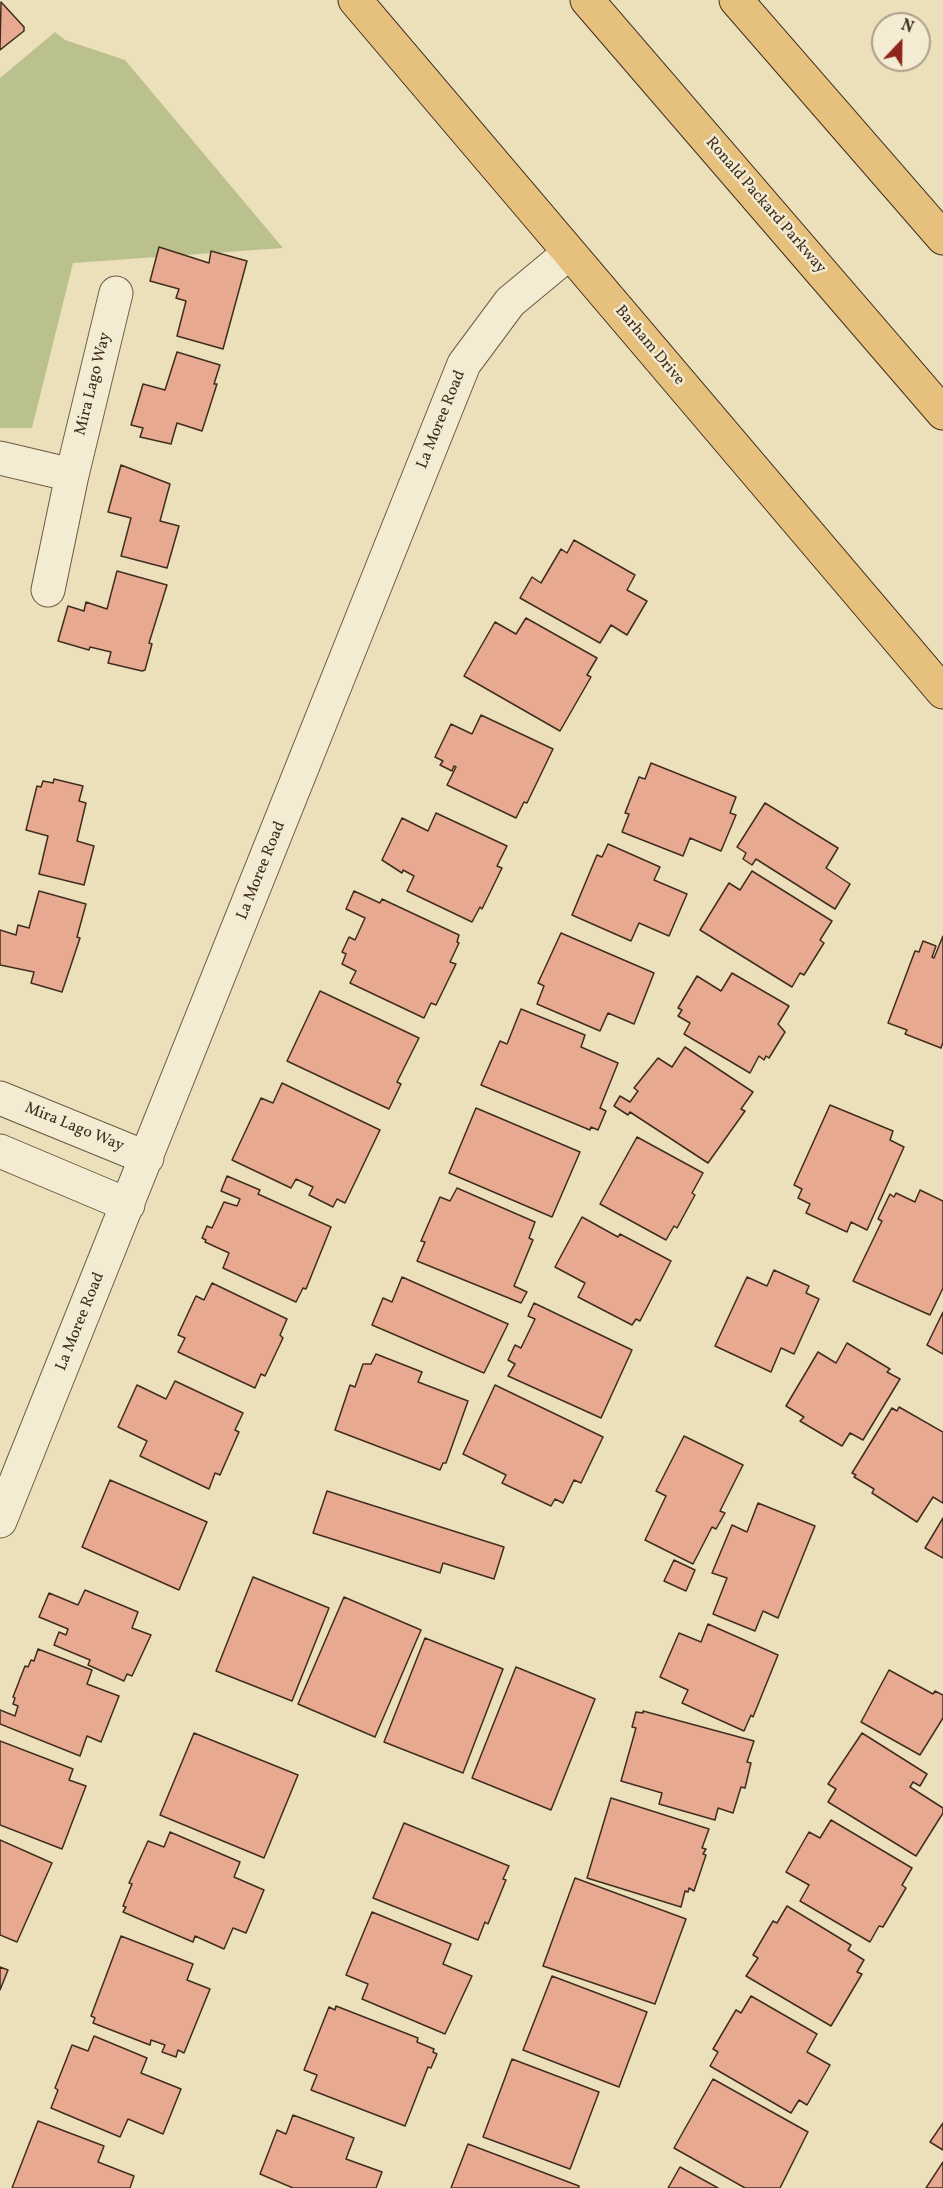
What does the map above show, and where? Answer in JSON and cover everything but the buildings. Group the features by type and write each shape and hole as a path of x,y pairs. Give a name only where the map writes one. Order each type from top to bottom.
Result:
{"main road":[{"name":"Barham Drive","path":"355,0 943,692"},
{"name":"Ronald Packard Parkway","path":"587,0 943,413"},
{"path":"736,0 943,238"}],"street":[{"name":"La Moree Road","path":"0,1521 464,364 510,302 569,253"},
{"name":"Mira Lago Way","path":"48,590 72,475 116,293"},
{"path":"0,458 72,475"},
{"name":"Mira Lago Way","path":"0,1098 147,1158"},
{"path":"0,1151 128,1205"}],"green space":[{"path":"55,32 65,40 125,60 283,248 73,263 32,428 0,428 0,78"}]}
